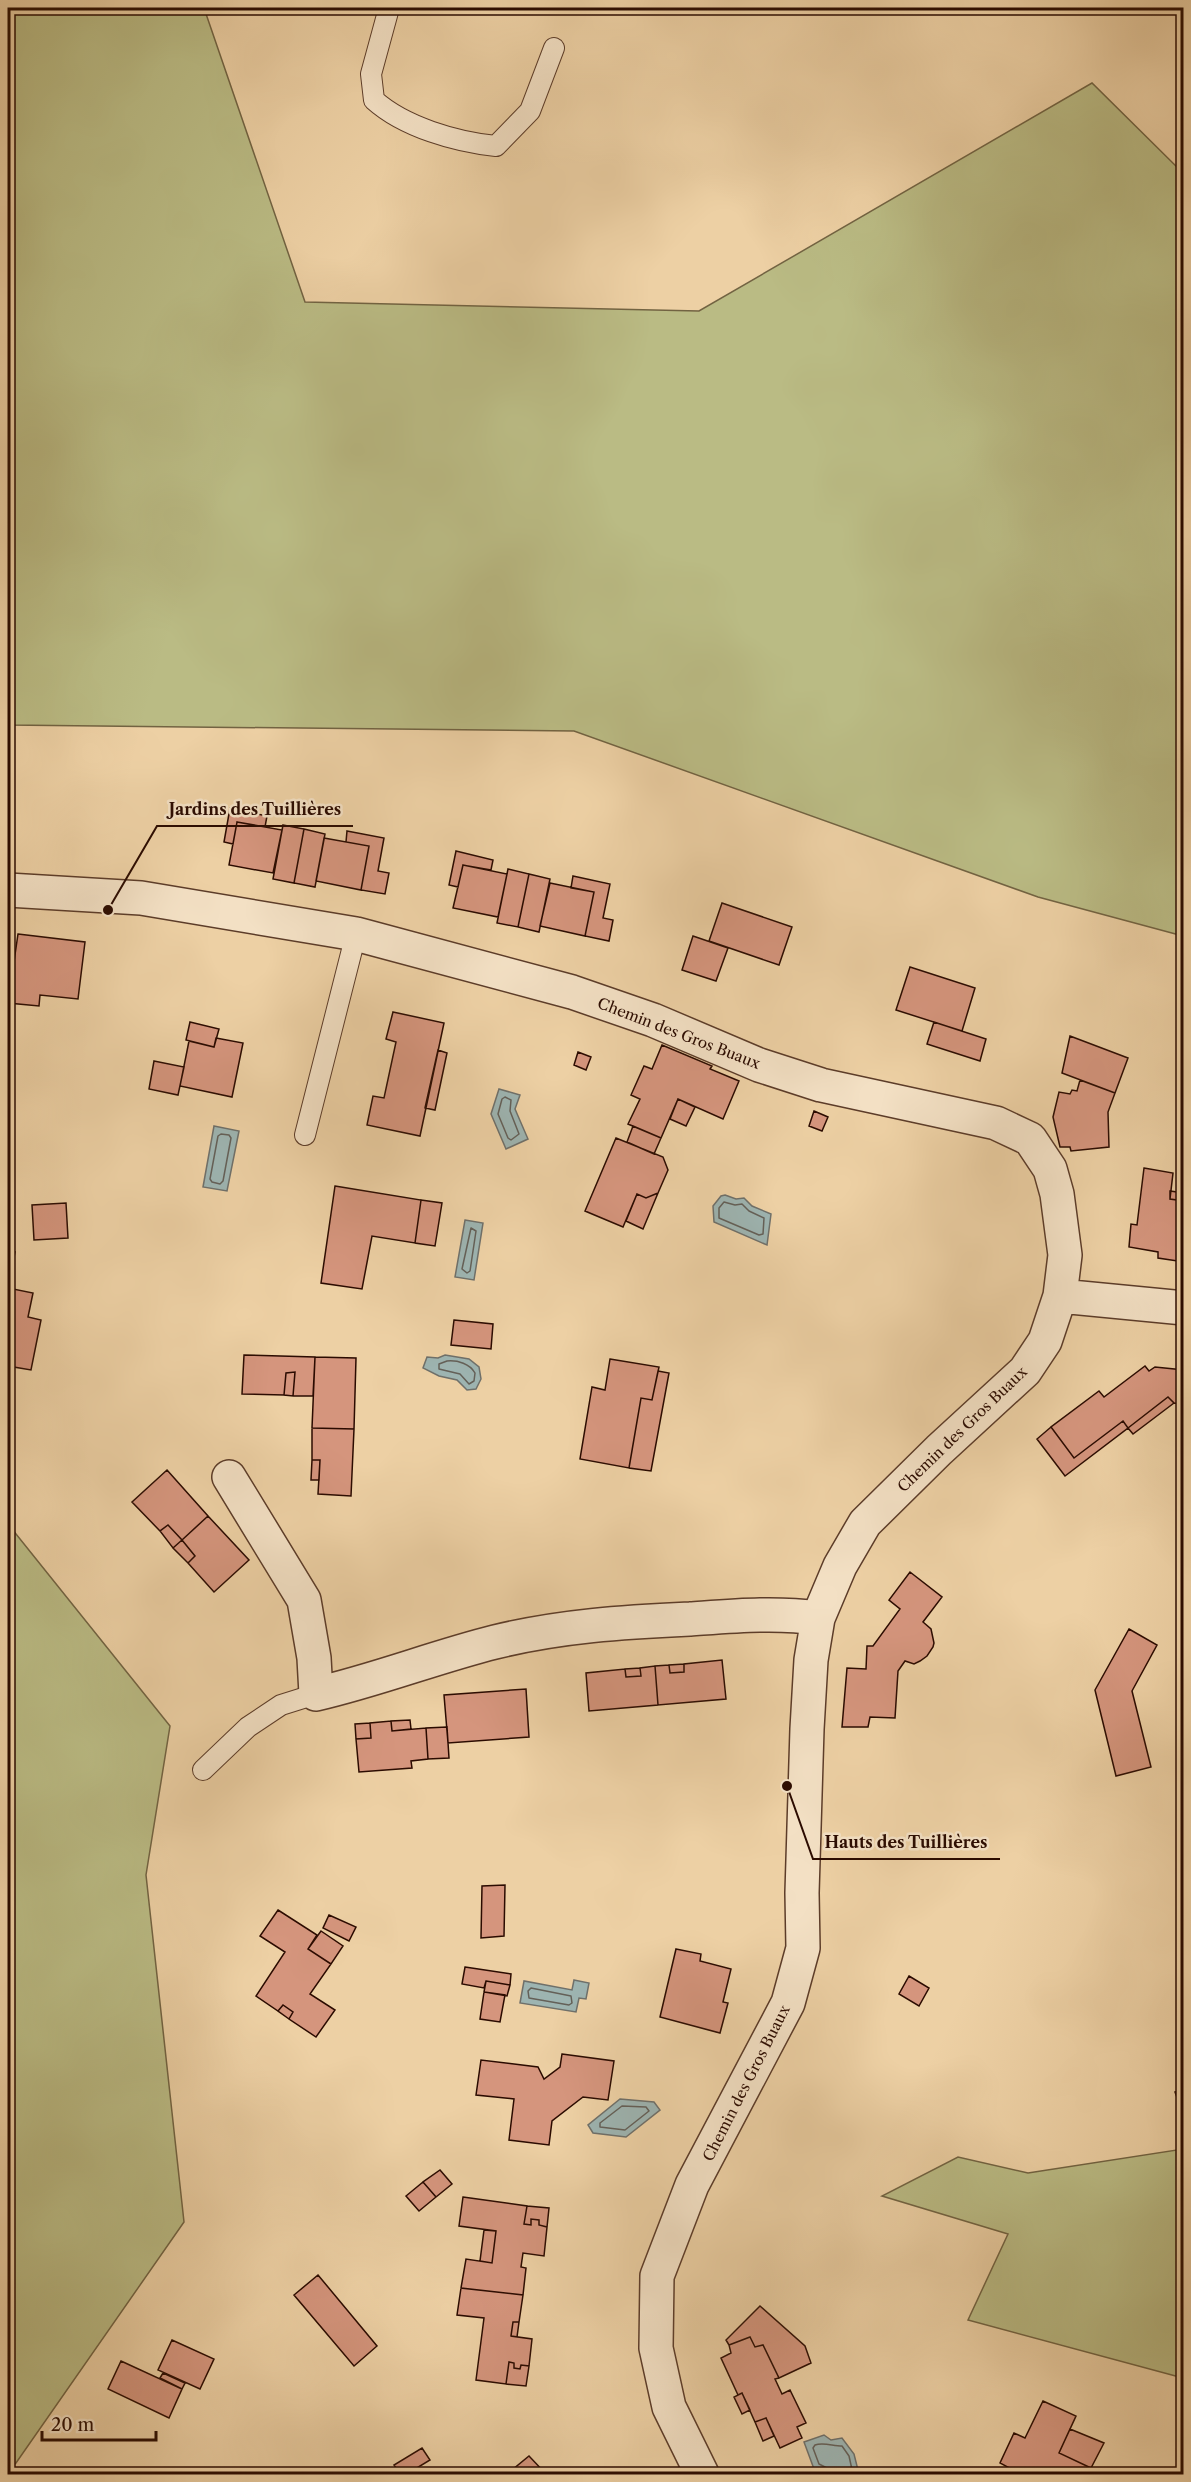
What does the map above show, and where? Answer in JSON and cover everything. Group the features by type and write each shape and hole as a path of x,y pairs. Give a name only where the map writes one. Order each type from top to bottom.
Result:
{"street":[{"name":"Chemin des Gros Buaux","path":"8,890 141,898 356,934 572,992 653,1020 759,1065 821,1085 996,1123 1030,1139 1050,1169 1057,1194 1065,1255 1060,1296 1045,1341 1024,1371 865,1523 840,1566 818,1618 811,1660 807,1729 802,1893 803,1948 788,2003 692,2186 657,2276 656,2348 669,2408 702,2475"},
{"path":"1060,1296 1184,1308"},
{"path":"229,1477 304,1600 314,1658 316,1694 355,1685 444,1656 544,1630 609,1623 761,1615 790,1614 818,1618"}],"lane":[{"path":"389,8 371,74 374,100 390,114 465,143 496,146 530,111 554,48"},
{"path":"305,1135 356,934"},
{"path":"203,1770 248,1727 281,1705 316,1694"}],"green space":[{"path":"8,8 204,8 305,302 699,311 1092,83 1183,173 1183,936 1038,897 574,731 8,725"},
{"path":"8,1524 170,1726 146,1875 184,2222 16,2463 8,2470"},
{"path":"1183,2149 1183,2378 968,2320 1008,2234 882,2196 958,2157 1028,2173"}],"water":[{"path":"499,1089 520,1095 515,1109 528,1139 506,1149 491,1114"},
{"path":"214,1126 239,1131 227,1191 203,1187"},
{"path":"721,1196 736,1199 744,1198 752,1206 771,1214 767,1245 714,1222 713,1206"},
{"path":"465,1220 483,1223 474,1280 455,1277"},
{"path":"445,1355 469,1359 479,1367 481,1379 476,1389 467,1390 457,1380 439,1376 423,1368 427,1357 438,1358"},
{"path":"574,1980 589,1983 586,1999 579,1998 576,2012 520,2003 524,1981 572,1990"},
{"path":"620,2099 654,2102 660,2110 626,2137 593,2133 588,2125"},
{"path":"824,2435 831,2440 842,2438 854,2454 859,2474 825,2474 814,2469 804,2442"}],"building":[{"path":"230,808 267,816 265,827 237,822 233,844 224,842"},
{"path":"237,822 282,830 273,873 229,865"},
{"path":"283,825 304,829 294,883 273,879"},
{"path":"304,829 325,834 315,887 294,883"},
{"path":"347,831 384,838 378,871 389,873 385,894 361,890 369,846 346,842"},
{"path":"324,838 369,846 361,890 316,881"},
{"path":"456,851 493,860 491,870 463,865 458,887 449,885"},
{"path":"463,865 507,874 498,917 453,908"},
{"path":"508,869 529,874 518,927 497,923"},
{"path":"529,874 550,879 539,932 518,927"},
{"path":"573,876 610,884 603,918 613,920 609,941 585,936 594,892 571,888"},
{"path":"550,883 594,892 585,936 540,926"},
{"path":"722,903 792,927 779,965 709,941"},
{"path":"18,934 85,942 78,999 40,995 39,1006 8,1003"},
{"path":"693,936 728,948 716,981 682,970"},
{"path":"910,967 975,988 962,1031 896,1010"},
{"path":"393,1012 444,1023 420,1136 367,1125 373,1096 384,1098 396,1042 386,1039"},
{"path":"190,1022 219,1029 214,1047 186,1040"},
{"path":"934,1022 986,1039 980,1061 927,1044"},
{"path":"1070,1036 1128,1058 1115,1093 1062,1073"},
{"path":"216,1038 243,1043 232,1097 180,1086 189,1041 214,1047"},
{"path":"662,1045 712,1066 710,1069 739,1081 723,1119 678,1099 661,1138 628,1124 640,1099 631,1095 644,1066 652,1069"},
{"path":"438,1050 447,1053 435,1110 425,1108"},
{"path":"578,1052 591,1057 586,1070 574,1065"},
{"path":"154,1061 184,1067 178,1095 149,1089"},
{"path":"1080,1080 1115,1093 1108,1112 1109,1147 1071,1151 1070,1147 1060,1147 1053,1117 1059,1092 1070,1094 1072,1090 1077,1091"},
{"path":"678,1099 695,1107 686,1126 670,1119"},
{"path":"814,1111 828,1117 822,1131 809,1126"},
{"path":"633,1126 661,1138 654,1154 627,1142"},
{"path":"616,1138 663,1157 668,1170 658,1193 646,1198 637,1194 623,1227 585,1211"},
{"path":"1144,1168 1173,1173 1170,1199 1184,1201 1184,1262 1158,1258 1158,1252 1129,1247 1131,1224 1137,1225"},
{"path":"335,1186 421,1200 415,1243 372,1236 362,1289 321,1283"},
{"path":"1170,1191 1184,1193 1184,1201 1170,1199"},
{"path":"658,1193 643,1229 626,1221 637,1194 646,1198"},
{"path":"421,1200 442,1203 435,1246 415,1243"},
{"path":"66,1203 68,1238 34,1240 32,1205"},
{"path":"8,1251 15,1252 8,1288"},
{"path":"8,1288 33,1293 28,1317 41,1320 31,1370 8,1366"},
{"path":"454,1320 493,1324 491,1349 451,1345"},
{"path":"244,1355 315,1357 313,1396 293,1396 295,1372 286,1373 284,1395 242,1394"},
{"path":"315,1357 356,1358 354,1429 312,1428"},
{"path":"610,1359 659,1367 652,1400 641,1398 629,1468 580,1459 592,1387 605,1390"},
{"path":"1145,1366 1149,1371 1155,1367 1184,1370 1184,1404 1174,1403 1168,1397 1128,1428 1123,1421 1074,1458 1051,1427 1099,1391 1104,1397"},
{"path":"658,1371 669,1373 651,1471 629,1468 641,1398 652,1400"},
{"path":"295,1372 293,1396 284,1395 286,1373"},
{"path":"1168,1397 1174,1403 1133,1434 1128,1428"},
{"path":"1123,1421 1128,1428 1065,1476 1037,1439 1051,1427 1074,1458"},
{"path":"312,1428 354,1429 351,1496 318,1494 320,1460 312,1460"},
{"path":"312,1460 320,1460 319,1480 311,1480"},
{"path":"167,1470 208,1516 182,1540 168,1525 160,1531 132,1502"},
{"path":"208,1516 249,1560 214,1592 188,1563 195,1556 182,1540"},
{"path":"168,1525 182,1540 173,1548 160,1531"},
{"path":"182,1540 195,1556 188,1563 173,1548"},
{"path":"910,1572 942,1597 923,1622 931,1629 933,1647 927,1656 914,1664 905,1661 898,1671 895,1718 870,1717 868,1727 842,1727 847,1668 866,1669 867,1646 873,1646 900,1609 889,1600"},
{"path":"1129,1629 1157,1645 1132,1691 1151,1767 1116,1776 1095,1690"},
{"path":"722,1660 726,1699 658,1705 655,1666 669,1665 670,1673 684,1672 684,1664"},
{"path":"684,1664 684,1672 670,1673 669,1665"},
{"path":"655,1666 658,1705 589,1711 586,1673 625,1669 626,1677 641,1676 640,1668"},
{"path":"640,1668 641,1676 626,1677 625,1669"},
{"path":"526,1689 529,1737 448,1743 444,1695"},
{"path":"410,1720 411,1729 392,1731 391,1721"},
{"path":"391,1721 392,1731 426,1728 428,1759 411,1761 412,1768 359,1772 356,1739 371,1738 370,1723"},
{"path":"370,1723 371,1738 356,1739 355,1724"},
{"path":"447,1727 449,1758 428,1759 426,1728"},
{"path":"505,1885 504,1936 481,1938 482,1886"},
{"path":"278,1910 317,1935 308,1949 331,1964 310,1994 335,2010 316,2037 289,2019 293,2012 283,2005 278,2011 256,1996 285,1952 260,1936"},
{"path":"329,1915 356,1927 349,1941 323,1928"},
{"path":"321,1931 343,1946 331,1964 308,1949"},
{"path":"676,1949 701,1954 700,1961 731,1969 723,2002 728,2003 720,2033 660,2017"},
{"path":"465,1967 511,1974 510,1985 486,1981 484,1988 462,1984"},
{"path":"909,1976 929,1988 919,2006 899,1994"},
{"path":"486,1981 510,1985 507,1996 484,1992"},
{"path":"484,1992 505,1995 500,2022 480,2019"},
{"path":"283,2005 293,2012 289,2019 278,2011"},
{"path":"562,2054 614,2061 608,2100 583,2097 552,2121 549,2145 509,2140 514,2099 476,2095 481,2060 538,2067 544,2079 560,2067"},
{"path":"1184,2089 1184,2117 1175,2092"},
{"path":"440,2170 452,2184 436,2197 423,2182"},
{"path":"423,2182 436,2197 419,2211 406,2196"},
{"path":"463,2197 527,2206 524,2224 531,2225 531,2219 539,2220 539,2225 547,2227 544,2256 523,2253 521,2267 526,2268 523,2295 461,2288 466,2259 492,2263 496,2231 459,2226"},
{"path":"527,2206 549,2208 547,2227 539,2225 539,2220 531,2219 531,2225 524,2224"},
{"path":"484,2230 496,2231 492,2263 480,2261"},
{"path":"318,2275 377,2346 354,2366 294,2295"},
{"path":"461,2288 523,2295 519,2322 513,2322 511,2336 532,2339 529,2366 521,2365 520,2369 514,2368 514,2363 509,2362 506,2384 476,2380 484,2318 457,2315"},
{"path":"760,2306 805,2346 811,2363 779,2378 763,2345 755,2347 750,2337 729,2345 726,2340"},
{"path":"513,2322 519,2322 517,2337 511,2336"},
{"path":"750,2337 755,2347 763,2345 779,2378 775,2379 782,2394 790,2390 806,2423 797,2427 802,2438 780,2448 766,2418 755,2422 742,2393 738,2395 721,2358 731,2353 729,2345"},
{"path":"172,2340 214,2359 200,2389 158,2370"},
{"path":"121,2361 182,2389 169,2418 108,2389"},
{"path":"509,2362 514,2363 514,2368 520,2369 521,2365 529,2366 526,2386 506,2384"},
{"path":"163,2373 185,2383 182,2389 160,2378"},
{"path":"742,2393 750,2410 742,2414 734,2397"},
{"path":"1043,2401 1076,2416 1059,2453 1091,2468 1088,2474 1016,2474 1017,2472 1000,2463 1014,2433 1025,2438"},
{"path":"766,2418 774,2436 763,2441 755,2422"},
{"path":"1070,2429 1104,2443 1091,2468 1059,2453"},
{"path":"422,2448 430,2460 407,2474 400,2474 394,2465"},
{"path":"529,2456 546,2474 507,2474"}],"place":[{"name":"Jardins des Tuillières","path":"108,910"},
{"name":"Hauts des Tuillières","path":"787,1786"}]}
